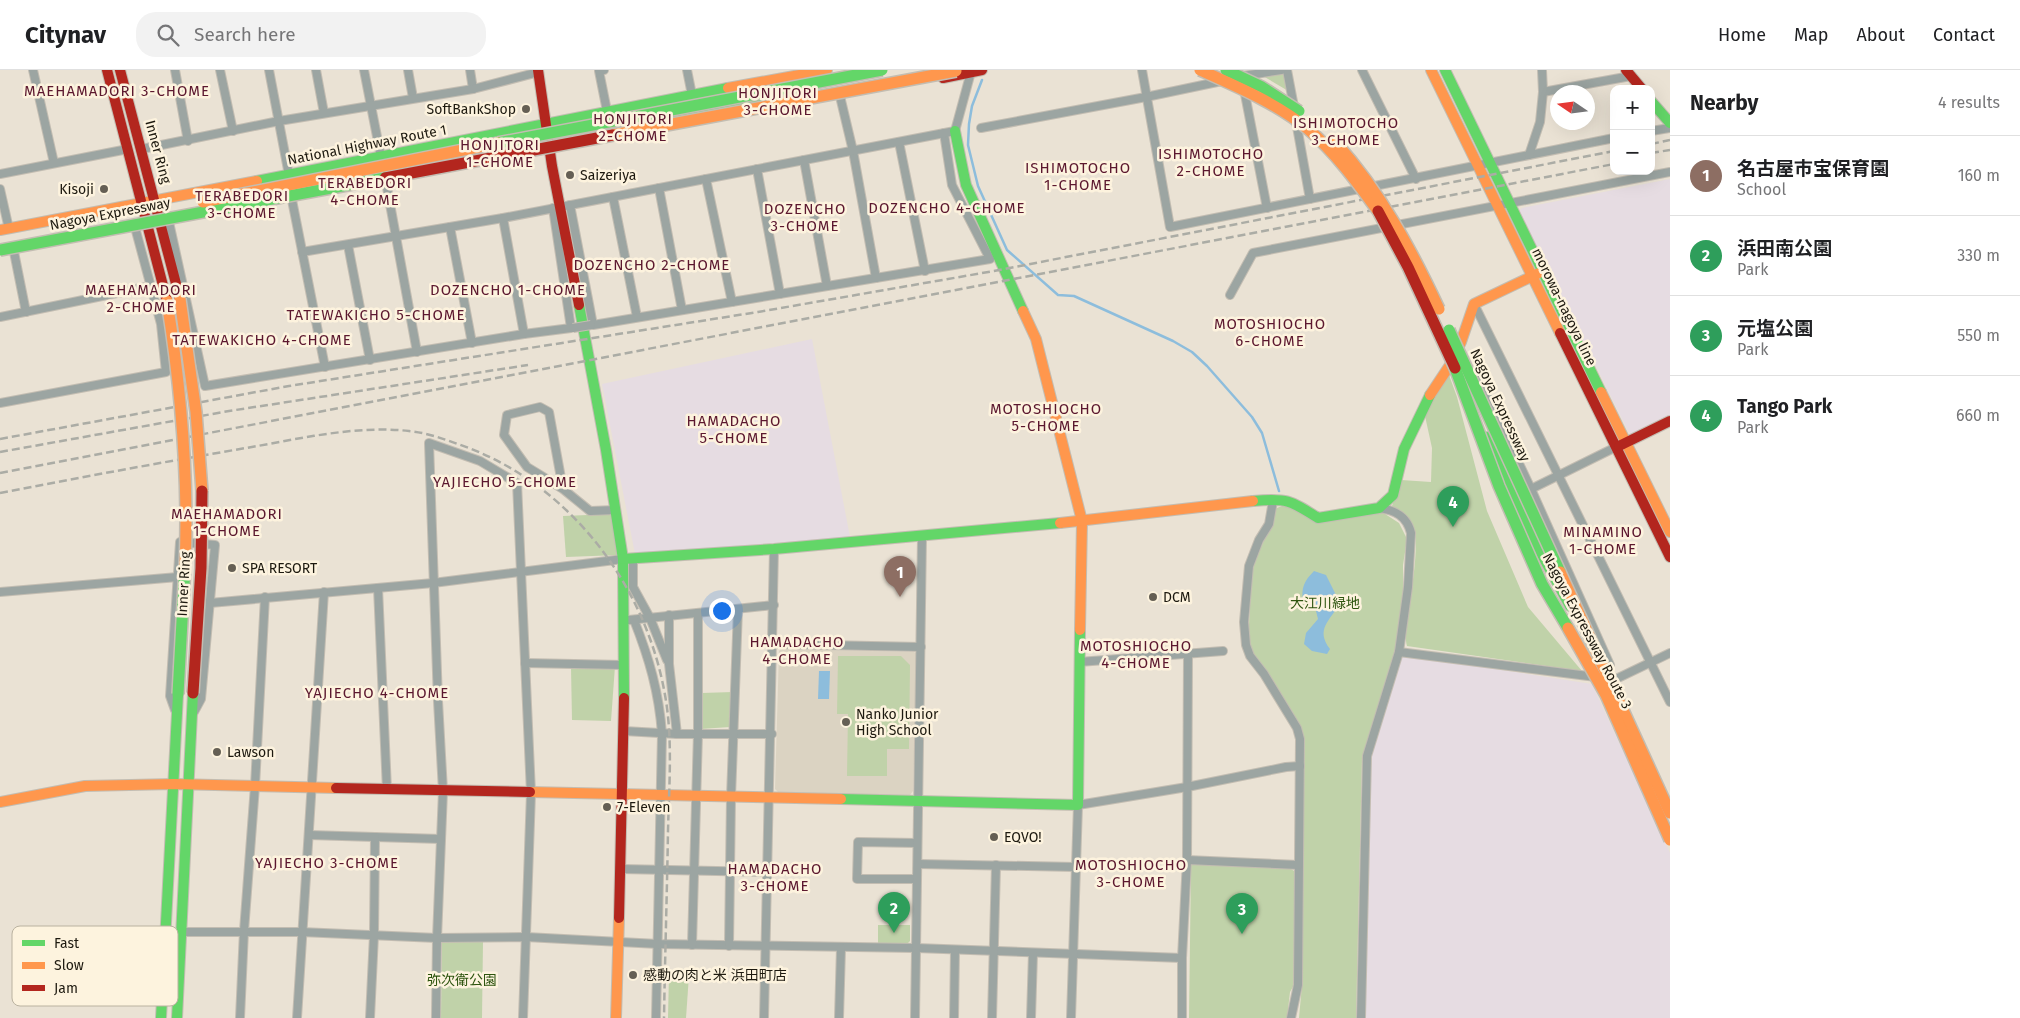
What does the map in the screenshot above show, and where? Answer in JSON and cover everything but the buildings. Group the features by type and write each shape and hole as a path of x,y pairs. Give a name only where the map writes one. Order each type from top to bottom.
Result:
{"main road":[{"name":"Inner Ring","path":"107,70 167,301 177,361 185,450 186,523 166,926"},
{"name":"Inner Ring","path":"120,70 155,201 165,223 191,368 199,450 202,526 178,996"},
{"name":"National Highway Route 1","path":"4,229 827,70"},
{"path":"426,158 471,155 822,88 834,70"},
{"name":"Nagoya Expressway","path":"0,240 603,122 882,70"},
{"name":"Nagoya Expressway","path":"1200,70 1242,88 1286,113 1325,145 1365,192 1395,241 1454,365 1499,486 1526,546"},
{"name":"Nagoya Expressway","path":"1226,70 1247,79 1279,97 1319,127 1362,172 1391,213 1418,264 1670,813"},
{"name":"morowa-nagoya line","path":"1431,70 1478,166 1503,206 1621,445 1670,557"},
{"name":"morowa-nagoya line","path":"1445,70 1490,163 1503,206"},
{"path":"538,71 549,152 598,402 616,510 628,558 628,620 623,665 623,795 616,1018"},
{"path":"0,255 840,98 968,71"},
{"name":"Nagoya Expressway","path":"0,250 968,71"},
{"path":"1629,73 1639,85"},
{"path":"1655,105 1670,123"},
{"path":"0,802 85,786 174,784 1078,805 1082,521 1036,339 974,205 949,132"},
{"path":"628,558 774,549 922,536 1287,500 1297,504 1318,518 1380,508 1392,495 1404,448 1433,388 1450,364 1461,342 1474,304 1537,274"},
{"path":"1454,365 1535,542 1584,631 1670,819"},
{"path":"1621,445 1670,421"},
{"name":"morowa-nagoya line","path":"1621,445 1670,532"},
{"name":"Nagoya Expressway Route 3","path":"1526,546 1555,608 1591,666 1606,695 1670,840"}],"street":[{"path":"33,70 54,163"},
{"path":"175,70 188,141"},
{"path":"220,70 232,131"},
{"path":"269,70 289,175"},
{"path":"316,70 324,113"},
{"path":"364,70 381,157"},
{"path":"408,70 413,98"},
{"path":"470,70 473,89"},
{"path":"601,70 607,111"},
{"path":"687,70 692,95"},
{"path":"834,70 853,151 876,278"},
{"path":"1142,70 1170,227 1610,139"},
{"path":"981,128 1146,97 1242,76 1281,70"},
{"path":"1287,70 1310,199"},
{"path":"1362,70 1416,179"},
{"path":"1529,155 1540,122 1543,92 1542,70"},
{"path":"142,149 278,121 473,89 538,71"},
{"path":"165,223 205,386 524,334 592,325 990,259 952,185 949,132 968,71"},
{"path":"1543,92 1629,73"},
{"path":"1242,76 1267,208"},
{"path":"1655,130 1670,128"},
{"path":"302,252 503,218 949,132"},
{"path":"899,142 925,270"},
{"path":"0,174 128,149"},
{"path":"804,160 827,286"},
{"path":"756,169 780,294"},
{"path":"1230,295 1253,253 1503,206 1670,172"},
{"path":"706,179 732,302"},
{"path":"386,182 417,352"},
{"path":"659,188 682,310"},
{"path":"0,189 4,229"},
{"path":"613,197 637,317"},
{"path":"292,200 325,367"},
{"path":"561,207 592,325"},
{"path":"561,207 572,328"},
{"path":"503,218 524,334"},
{"path":"450,227 472,343"},
{"path":"0,402 166,372 161,324 136,231"},
{"path":"348,245 370,360"},
{"path":"14,252 26,312"},
{"path":"0,317 151,286"},
{"path":"1474,304 1670,702"},
{"path":"1461,342 1531,489 1670,801"},
{"path":"563,489 549,412 540,407 507,415 504,435 527,467 563,489 590,511 616,510"},
{"path":"436,1018 443,791 433,583 429,443 480,461 517,483 531,793 524,1018"},
{"path":"1531,489 1621,445"},
{"path":"1273,501 1269,524 1259,540 1249,566 1245,615 1246,645 1250,656 1264,674 1297,728 1300,739 1298,985 1291,1018"},
{"path":"1361,1018 1367,756 1399,652 1408,587 1411,533 1410,527 1401,515 1391,510 1380,508"},
{"path":"915,1018 922,647 922,536"},
{"path":"176,715 170,696 180,542 215,545 201,699 192,716"},
{"path":"764,1018 772,734 774,549"},
{"path":"210,603 433,583 628,558 633,587 650,618 669,664"},
{"path":"0,592 178,577"},
{"path":"378,588 387,790"},
{"path":"297,1018 324,592"},
{"path":"240,1018 244,931 256,786 265,597"},
{"path":"656,1018 662,796 660,705 649,659 628,620 774,605"},
{"path":"729,946 731,797 735,734 738,609"},
{"path":"692,945 698,734 698,613"},
{"path":"669,615 669,664 677,734"},
{"path":"773,644 922,647"},
{"path":"1079,662 1223,651"},
{"path":"1399,652 1616,679 1670,653"},
{"path":"1182,1018 1182,958 1187,860 1188,654"},
{"path":"525,663 623,665"},
{"path":"1597,677 1670,840"},
{"path":"624,731 662,734 772,734"},
{"path":"1071,1018 1078,805 1300,766"},
{"path":"309,835 441,838"},
{"path":"370,1018 374,936 375,837"},
{"path":"917,842 858,842 857,879 917,879"},
{"path":"1187,860 1298,865"},
{"path":"918,864 1076,867"},
{"path":"992,1018 996,865"},
{"path":"621,869 767,872"},
{"path":"181,932 302,932 374,936 526,938 729,946 916,948 1182,958"},
{"path":"839,1018 841,948"},
{"path":"954,1018 955,950"},
{"path":"1031,1018 1032,953"}],"shaded area":[{"path":"1670,179 1670,416 1635,434 1629,433 1519,211 1522,208"},
{"path":"812,339 850,537 635,554 602,384"},
{"name":"Nanko Junior High School","path":"781,649 914,652 917,654 913,791 910,795 779,793 775,789 779,651"},
{"path":"1405,655 1592,684 1670,853 1670,1018 1365,1018 1370,758 1400,656"}],"green space":[{"path":"1286,71 1290,92 1263,76"},
{"path":"1449,375 1457,397 1487,511 1528,607 1582,671 1407,646 1406,629 1414,572 1415,532 1408,518 1392,506 1401,480 1431,482 1432,448 1425,416 1440,385"},
{"name":"大江川緑地","path":"1285,505 1294,506 1317,522 1382,512 1399,523 1407,539 1403,565 1403,596 1394,658 1362,758 1356,1018 1299,1018 1302,985 1303,745 1298,724 1292,711 1252,653 1248,643 1252,567 1271,525 1274,509"},
{"path":"612,514 619,555 566,557 563,516"},
{"path":"838,656 901,656 910,665 909,749 887,749 887,776 847,776 848,714 837,714"},
{"path":"615,666 611,721 572,720 571,667"},
{"path":"733,692 730,727 700,729 701,693"},
{"path":"1194,862 1288,867 1294,871 1296,883 1294,985 1290,992 1287,1018 1189,1018 1191,865"},
{"path":"878,925 910,925 910,941 907,944 878,944"},
{"name":"弥次衛公園","path":"442,941 483,941 482,1018 441,1018"},
{"path":"669,974 689,975 686,1018 668,1018"}],"water":[{"path":"1314,571 1326,575 1340,603 1328,620 1324,630 1324,636 1330,649 1327,654 1312,651 1304,644 1306,633 1318,619 1315,607 1303,601 1302,596 1304,585"},
{"path":"819,671 830,671 829,699 818,699"}],"waterway":[{"path":"982,80 972,106 968,145 978,186 1007,250 1058,295 1074,296 1173,341 1192,352 1207,366 1252,417 1262,433 1279,491"}],"railway":[{"path":"1655,143 1670,140"},
{"path":"1655,152 1670,150"},
{"path":"0,439 289,386 758,312 994,271 1610,152"},
{"path":"0,473 1610,165"},
{"path":"0,452 229,411 528,365"},
{"path":"0,493 307,437 368,430 409,431 469,448 506,466 540,488 571,515 598,546 622,579 641,616 655,655 665,695 669,728 670,763 664,1018"}],"traffic: fast":[{"path":"498,143 882,70"},
{"path":"1226,70 1262,87 1299,111"},
{"path":"1445,70 1601,392"},
{"path":"257,181 728,88"},
{"path":"655,120 786,95"},
{"path":"1655,106 1670,123"},
{"path":"955,131 966,185 1023,311"},
{"path":"0,250 385,178"},
{"path":"579,305 606,450 623,559 624,698"},
{"path":"1449,330 1560,572"},
{"path":"1455,368 1499,486 1542,584 1568,628"},
{"path":"1253,501 1281,500 1301,507 1318,518 1379,508 1393,495 1404,449 1430,395"},
{"path":"1487,437 1535,542 1570,606"},
{"path":"623,559 774,549 1060,523"},
{"path":"178,694 185,566"},
{"path":"841,799 1078,805 1080,630"},
{"path":"178,998 193,693"},
{"path":"166,926 178,694"},
{"path":"161,1018 162,1006"},
{"path":"177,1018 178,1006"}],"traffic: slow":[{"path":"728,88 827,70"},
{"path":"1200,70 1270,103 1308,129 1354,178 1378,211"},
{"path":"1431,70 1560,333"},
{"path":"613,135 956,71"},
{"path":"203,202 498,143"},
{"path":"1336,143 1367,182 1394,222 1439,309"},
{"path":"0,230 257,181"},
{"path":"1430,395 1450,365 1461,342 1474,304 1539,273"},
{"path":"180,299 196,412 202,491"},
{"path":"167,301 183,433 186,499 185,566"},
{"path":"1023,311 1036,339 1082,521 1080,630"},
{"path":"1601,392 1670,532"},
{"path":"1060,523 1253,501"},
{"path":"1560,572 1670,813"},
{"path":"1568,628 1606,695 1670,840"},
{"path":"0,802 85,786 174,784 336,788"},
{"path":"530,792 841,799"},
{"path":"616,1018 619,918"}],"traffic: jam":[{"path":"107,70 167,301"},
{"path":"120,70 180,299"},
{"path":"538,70 552,166 579,305"},
{"path":"943,78 982,70"},
{"path":"1626,70 1639,85"},
{"path":"385,178 613,135"},
{"path":"1378,211 1408,267 1455,368"},
{"path":"1560,333 1670,557"},
{"path":"1619,446 1670,421"},
{"path":"193,693 201,568 202,491"},
{"path":"619,918 624,698"},
{"path":"336,788 530,792"}],"place":[{"name":"SoftBankShop","path":"526,109"},
{"name":"Saizeriya","path":"570,175"},
{"name":"Kisoji","path":"104,189"},
{"name":"Tango Park","path":"1453,527"},
{"name":"SPA RESORT","path":"232,568"},
{"name":"名古屋市宝保育園","path":"900,597"},
{"name":"DCM","path":"1153,597"},
{"name":"Nanko Junior High School","path":"846,722"},
{"name":"Lawson","path":"217,752"},
{"name":"7-Eleven","path":"607,807"},
{"name":"EQVO!","path":"994,837"},
{"name":"浜田南公園","path":"894,933"},
{"name":"元塩公園","path":"1242,934"},
{"name":"感動の肉と米 浜田町店","path":"633,975"}],"district":[{"name":"MAEHAMADORI 3-CHOME","path":"117,91"},
{"name":"HONJITORI 3-CHOME","path":"778,102"},
{"name":"HONJITORI 2-CHOME","path":"633,128"},
{"name":"ISHIMOTOCHO 3-CHOME","path":"1346,132"},
{"name":"HONJITORI 1-CHOME","path":"500,154"},
{"name":"ISHIMOTOCHO 2-CHOME","path":"1211,162"},
{"name":"ISHIMOTOCHO 1-CHOME","path":"1078,176"},
{"name":"TERABEDORI 4-CHOME","path":"365,192"},
{"name":"TERABEDORI 3-CHOME","path":"242,204"},
{"name":"DOZENCHO 4-CHOME","path":"947,208"},
{"name":"DOZENCHO 3-CHOME","path":"805,218"},
{"name":"DOZENCHO 2-CHOME","path":"652,265"},
{"name":"DOZENCHO 1-CHOME","path":"508,290"},
{"name":"MAEHAMADORI 2-CHOME","path":"141,298"},
{"name":"TATEWAKICHO 5-CHOME","path":"376,315"},
{"name":"MOTOSHIOCHO 6-CHOME","path":"1270,332"},
{"name":"TATEWAKICHO 4-CHOME","path":"262,340"},
{"name":"MOTOSHIOCHO 5-CHOME","path":"1046,418"},
{"name":"HAMADACHO 5-CHOME","path":"734,430"},
{"name":"YAJIECHO 5-CHOME","path":"505,482"},
{"name":"MAEHAMADORI 1-CHOME","path":"227,522"},
{"name":"MINAMINO 1-CHOME","path":"1603,540"},
{"name":"HAMADACHO 4-CHOME","path":"797,650"},
{"name":"MOTOSHIOCHO 4-CHOME","path":"1136,654"},
{"name":"YAJIECHO 4-CHOME","path":"377,693"},
{"name":"YAJIECHO 3-CHOME","path":"327,863"},
{"name":"MOTOSHIOCHO 3-CHOME","path":"1131,874"},
{"name":"HAMADACHO 3-CHOME","path":"775,878"}]}
